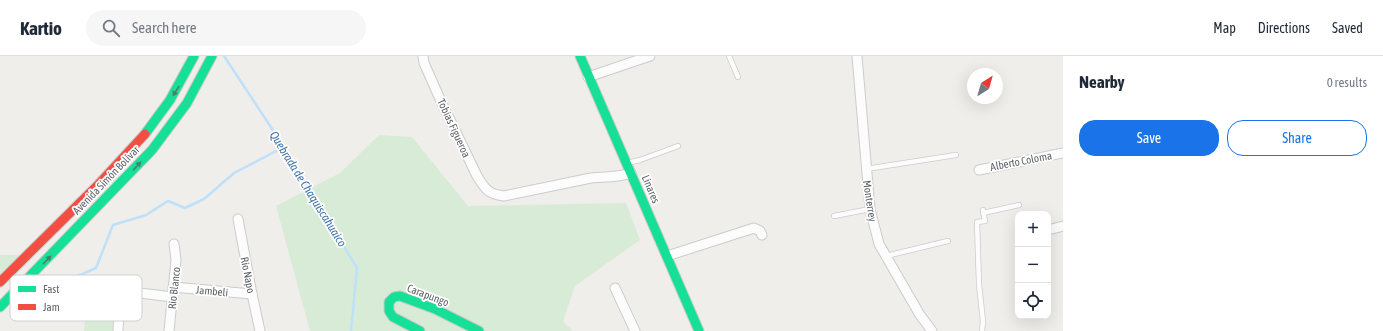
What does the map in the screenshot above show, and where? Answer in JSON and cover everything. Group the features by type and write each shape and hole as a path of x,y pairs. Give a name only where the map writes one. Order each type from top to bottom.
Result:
{"main road":[{"name":"Avenida Simón Bolívar","path":"0,282 97,186 142,138 180,83 194,56"},
{"name":"Avenida Simón Bolívar","path":"32,275 152,150 187,103 212,56"},
{"name":"Linares","path":"580,56 588,77 632,173 699,331"},
{"name":"Carapungo","path":"420,331 393,317 389,311 389,302 394,297 400,296 435,309 479,331"},
{"name":"Avenida Simón Bolívar","path":"0,308 10,298"}],"street":[{"name":"Tobias Figueroa","path":"423,56 437,91 477,176 484,187 493,195 504,196 602,176 621,177 632,173"},
{"path":"588,77 650,56"},
{"name":"Monterrey","path":"857,56 870,209 879,244 920,315 932,331"},
{"name":"Alberto Coloma","path":"979,170 1063,153"},
{"name":"Rio Napo","path":"238,218 260,331"},
{"path":"1051,229 1063,226"},
{"path":"667,256 754,228 760,231 762,235"},
{"name":"Rio Blanco","path":"169,331 176,260 174,244"},
{"name":"Jambeli","path":"173,288 252,294"},
{"path":"615,288 635,331"},
{"path":"142,293 173,297"},
{"path":"118,331 119,321"}],"lane":[{"path":"729,56 738,77"},
{"path":"627,163 640,160 678,146"},
{"path":"866,169 956,155"},
{"path":"982,331 983,322 979,284 977,222 986,221 983,212 1019,204"},
{"path":"834,216 870,209"},
{"path":"886,256 948,241"}],"green space":[{"path":"379,135 412,137 468,206 626,203 640,240 575,286 563,321 573,331 310,331 276,206 340,173"},
{"path":"0,255 23,255 0,276"},
{"path":"85,321 117,321 116,331 84,331"}],"waterway":[{"name":"Quebrada de Chaquiscahuaico","path":"224,56 284,147 357,268 351,331"},
{"path":"80,275 96,268 113,225 146,215 168,201 185,208 204,199 234,173 284,147"}],"traffic: fast":[{"path":"145,134 170,100 194,56"},
{"path":"31,275 152,150 187,103 212,56"},
{"path":"580,56 699,331"},
{"path":"420,331 393,317 389,311 389,302 394,297 400,296 435,309 479,331"},
{"path":"0,307 10,297"}],"traffic: jam":[{"path":"0,282 97,186 145,134"}]}
